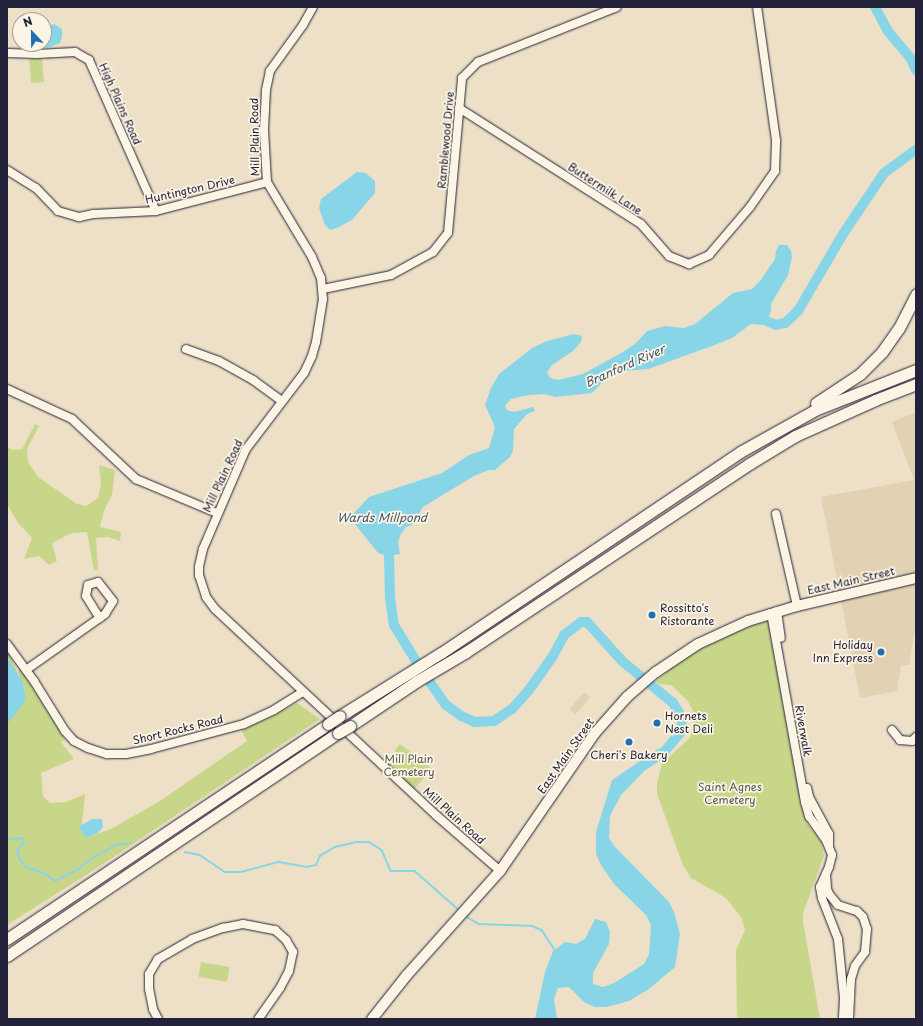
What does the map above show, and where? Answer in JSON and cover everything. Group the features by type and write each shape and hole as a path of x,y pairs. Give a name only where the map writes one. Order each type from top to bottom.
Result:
{"highway":[{"path":"7,940 328,724 441,652 782,423 832,394 860,374 882,352 899,328 916,294"},
{"path":"740,452 815,410 916,370"},
{"path":"7,956 338,733 417,681 466,652 749,464 795,436 860,406 916,384"}],"main road":[{"name":"East Main Street","path":"372,1019 407,974 500,872 587,742 638,687 656,672 704,641 734,627 774,612 916,578"}],"street":[{"name":"Mill Plain Road","path":"313,7 303,25 270,71 266,90 264,130 267,182 318,268 323,289 321,312 312,356 304,373 246,449 217,513 200,558 199,575 203,590 215,609 303,692 500,872"},
{"name":"Ramblewood Drive","path":"323,289 391,275 433,252 448,233 462,78 478,62 617,7"},
{"name":"Buttermilk Lane","path":"459,108 640,224 669,256 689,264 709,255 750,207 775,171 776,140 757,7"},
{"name":"High Plains Road","path":"7,53 75,52 89,60 156,211"},
{"name":"Huntington Drive","path":"7,170 36,188 58,211 79,217 93,214 156,211 267,182"},
{"path":"186,349 219,361 253,380 282,402"},
{"path":"7,389 72,420 136,479 217,513"},
{"path":"776,514 797,606"},
{"name":"Riverwalk","path":"774,612 805,802 809,816 826,840 832,855 820,887 822,898 838,939 844,998 843,1019"},
{"path":"26,670 100,618"},
{"name":"Short Rocks Road","path":"7,644 26,670 59,723 70,737 93,751 107,754 126,754 151,749 238,726 262,717 303,692"},
{"path":"892,730 900,740 912,741 916,737"},
{"name":"Riverwalk","path":"826,871 827,889 830,894 838,905 857,912 862,917 867,928 865,952 855,966 851,979 849,1019"},
{"path":"158,1019 154,1010 149,989 149,974 158,959 192,939 223,928 243,924 275,930 282,935 293,952 289,971 280,988 258,1019"}],"shaded area":[{"path":"916,412 916,634 914,635 909,665 901,665 897,691 860,698 821,497 914,480 892,422"},
{"path":"584,692 590,697 575,715 569,710"}],"green space":[{"path":"42,58 44,82 31,83 29,59"},
{"path":"35,424 39,426 27,449 28,462 38,477 77,504 86,506 98,498 101,484 99,465 115,470 112,495 104,511 100,527 121,532 120,541 108,537 96,538 98,570 94,570 87,532 72,533 52,543 57,561 49,565 39,556 24,559 32,538 18,523 7,504 7,447 13,450 22,449"},
{"name":"Saint Agnes Cemetery","path":"767,621 771,628 803,811 808,825 821,841 824,856 803,913 803,921 820,1019 737,1019 736,950 745,930 741,917 726,898 691,878 683,865 657,794 657,784 662,763 690,738 695,715 688,701 671,685 659,684 656,681 677,663 712,642 741,629"},
{"path":"7,649 22,683 18,671 21,669 65,739 61,742 74,759 41,773 43,796 50,803 66,802 85,794 82,824 79,826 85,838 111,829 160,801 247,741 241,730 269,718 297,703 320,719 94,870 7,925"},
{"name":"Mill Plain Cemetery","path":"400,744 432,769 414,789 385,762"},
{"path":"201,962 230,967 227,982 198,977"}],"water":[{"path":"54,24 62,29 62,37 60,43 52,46 52,25"},
{"path":"357,172 366,173 375,181 375,193 352,220 330,230 325,225 319,208 321,199"},
{"name":"Wards Millpond","path":"779,245 787,245 791,251 792,257 788,275 771,304 771,311 765,325 751,324 732,338 648,369 624,371 604,381 592,393 555,397 544,394 529,395 511,399 505,406 507,410 514,412 533,407 535,411 527,414 514,429 513,451 510,457 495,470 489,470 474,476 423,507 412,525 406,527 401,534 398,542 400,554 388,556 378,553 355,524 352,515 369,497 442,473 469,455 489,448 495,427 485,405 491,388 499,374 532,348 547,341 574,334 582,336 581,342 573,351 552,365 547,372 550,378 558,380 583,374 623,352 636,343 647,331 665,326 684,328 695,324 733,293 752,289 760,281 775,259 776,251"},
{"path":"7,658 22,680 26,698 24,703 7,724"},
{"path":"658,749 654,761 621,795 610,816 609,838 615,847 669,902 674,912 680,934 675,967 649,989 629,1001 607,1007 595,1007 585,1003 569,987 558,988 554,999 557,1019 535,1019 545,972 553,951 565,942 576,944 585,939 595,919 606,922 610,932 609,944 593,973 593,984 603,987 614,983 644,964 649,954 651,925 646,915 614,884 601,865 596,854 596,832 612,780"},
{"path":"93,819 102,819 103,827 98,833 85,838 79,826"}],"waterway":[{"name":"Branford River","path":"875,7 887,30 911,59 916,70"},
{"name":"Branford River","path":"755,316 776,325 785,323 798,311 843,234 884,173 916,150"},
{"name":"Branford River","path":"386,544 389,556 390,598 394,625 416,661"},
{"name":"Branford River","path":"429,681 446,705 461,716 475,722 494,721 512,709 529,690 553,656 564,635 581,622 587,622 622,661 673,703 681,716 682,727 680,733 665,751 644,765"},
{"path":"7,837 10,839 24,839 24,844 18,850 20,859 26,867 43,873 56,881 77,870 91,859 116,845 130,843"},
{"path":"185,852 200,855 225,872 241,872 279,862 307,867 316,865 320,856 335,847 357,842 369,842 382,850 391,871 415,871 460,911"},
{"path":"465,916 479,924 532,926 542,930 555,950"}],"place":[{"name":"Rossitto's Ristorante","path":"652,615"},
{"name":"Holiday Inn Express","path":"881,652"},
{"name":"Hornets Nest Deli","path":"657,723"},
{"name":"Cheri's Bakery","path":"629,742"}]}
